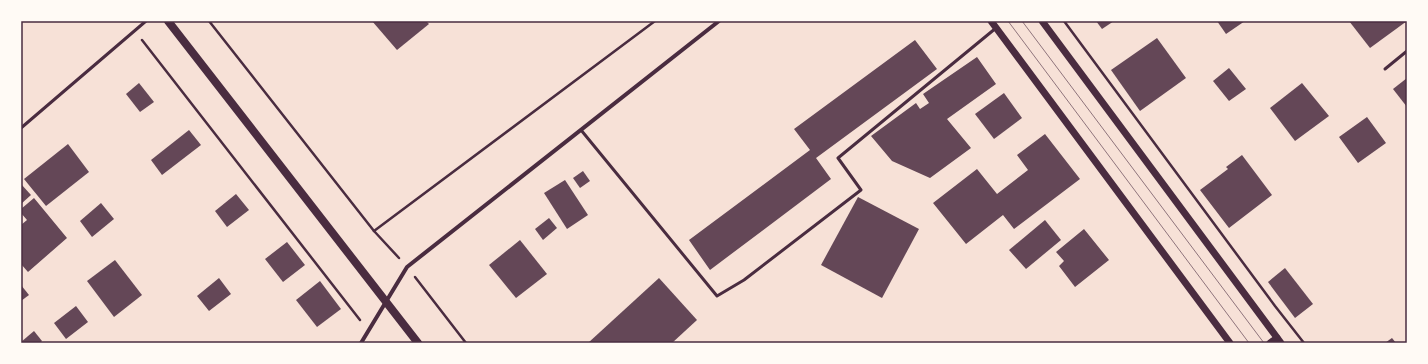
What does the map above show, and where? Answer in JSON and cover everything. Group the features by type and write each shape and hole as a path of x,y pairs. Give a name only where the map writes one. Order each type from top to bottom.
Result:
{"main road":[{"path":"168,21 418,343"}],"street":[{"path":"361,343 407,267 719,21"},
{"path":"991,21 1230,343"},
{"path":"1042,21 1279,340 1270,343"}],"lane":[{"path":"21,128 146,21"},
{"path":"580,130 717,296 744,280 861,190 838,158 996,28"},
{"path":"1385,69 1407,51"}],"path":[{"path":"209,21 374,232 407,267 466,343"},
{"path":"374,232 655,21"},
{"path":"1064,21 1270,300 1304,343"},
{"path":"135,31 368,331"}],"building":[{"path":"372,21 426,21 429,24 397,50"},
{"path":"1096,21 1114,21 1102,29"},
{"path":"1217,21 1245,21 1226,34"},
{"path":"1349,21 1407,21 1370,48"},
{"path":"1157,38 1186,78 1140,111 1111,70"},
{"path":"915,40 937,69 816,158 831,179 710,270 689,240 810,150 794,129"},
{"path":"977,57 996,84 947,119 971,148 930,178 892,161 871,136 916,103 920,109 929,103 923,94"},
{"path":"1229,68 1246,89 1229,101 1213,81"},
{"path":"1407,78 1407,107 1393,89"},
{"path":"139,83 154,102 140,112 126,94"},
{"path":"1302,83 1329,116 1295,141 1270,108"},
{"path":"1004,93 1022,118 994,139 975,114"},
{"path":"1367,117 1386,143 1358,163 1339,137"},
{"path":"189,130 201,145 162,175 151,160"},
{"path":"1045,134 1080,179 1014,229 1003,215 966,244 933,203 977,169 997,194 1028,170 1017,155"},
{"path":"68,144 89,172 46,206 24,179"},
{"path":"1242,155 1272,195 1229,228 1200,190 1228,169 1226,167"},
{"path":"583,171 590,181 580,188 573,178"},
{"path":"565,180 588,215 567,229 544,193"},
{"path":"21,184 31,195 21,204"},
{"path":"236,194 249,210 227,227 215,211"},
{"path":"858,197 919,229 882,298 821,265"},
{"path":"34,198 67,238 28,272 21,264 21,225 27,220 21,213 21,209"},
{"path":"101,203 114,219 92,237 80,221"},
{"path":"549,218 557,228 543,240 535,229"},
{"path":"1045,220 1061,240 1026,269 1009,250"},
{"path":"1084,229 1109,260 1075,287 1059,266 1064,261 1056,252"},
{"path":"520,240 547,274 516,298 489,265"},
{"path":"287,242 305,265 283,282 265,259"},
{"path":"115,260 142,295 114,317 87,281"},
{"path":"1285,268 1313,304 1295,318 1268,282"},
{"path":"219,278 231,294 209,311 197,296"},
{"path":"659,278 697,320 672,343 588,343"},
{"path":"320,281 341,309 317,327 296,300"},
{"path":"21,285 29,295 21,301"},
{"path":"76,306 88,322 66,339 54,323"},
{"path":"34,331 42,341 40,343 21,343 21,342"},
{"path":"1392,338 1396,343 1385,343"}],"tram line":[{"path":"1008,21 1249,343"},
{"path":"1022,21 1264,343"}]}
